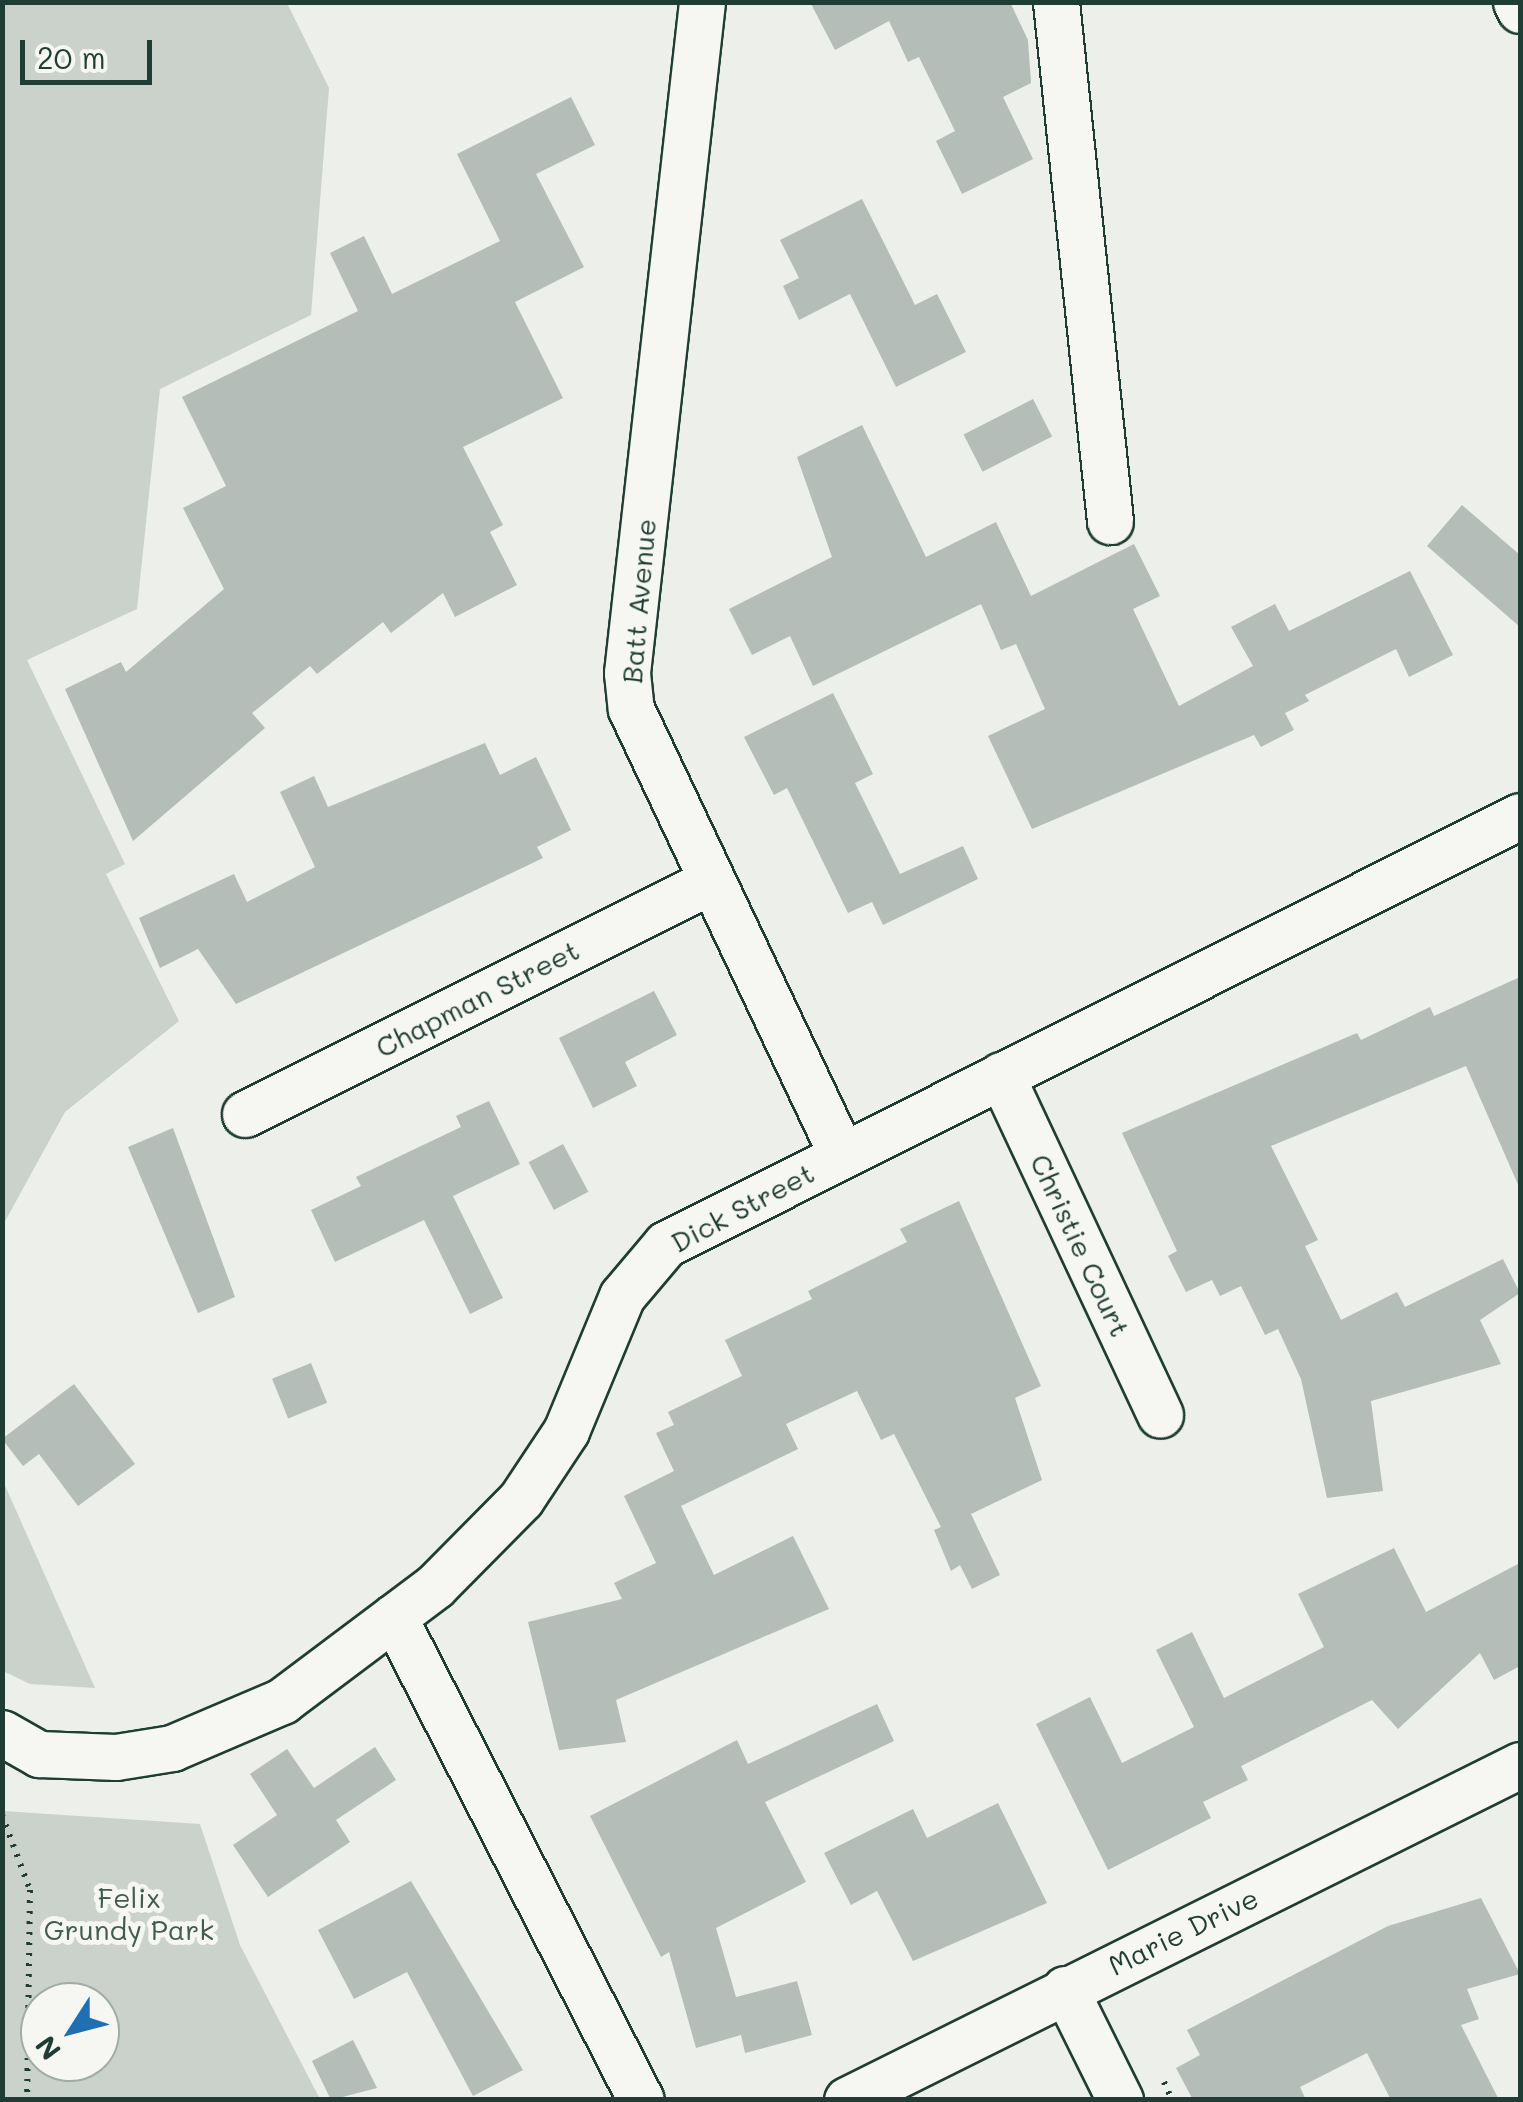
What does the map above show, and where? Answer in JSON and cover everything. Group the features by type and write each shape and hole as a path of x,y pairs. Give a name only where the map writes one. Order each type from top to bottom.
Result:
{"street":[{"name":"Batt Avenue","path":"702,2 627,673 640,741 842,1155"},
{"path":"1056,2 1110,521"},
{"path":"1516,2 1520,10"},
{"name":"Dick Street","path":"2,1733 71,1760 172,1748 282,1701 394,1617 522,1499 566,1431 643,1265 692,1229 1520,816"},
{"name":"Chapman Street","path":"245,1114 709,882"},
{"name":"Christie Court","path":"1002,1075 1160,1415"},
{"path":"394,1617 642,2100"},
{"name":"Marie Drive","path":"846,2100 1520,1765"},
{"path":"1065,1989 1120,2100"}],"path":[{"path":"2,1814 30,1890 27,2100"}],"green space":[{"path":"3,2 287,3 329,88 311,315 160,389 137,609 27,660 125,864 106,874 179,1021 65,1112 3,1225"},
{"path":"3,1481 95,1688 30,1684 3,1671"},
{"name":"Felix Grundy Park","path":"3,1811 200,1824 240,1945 320,2099 3,2099"}],"building":[{"path":"810,2 1010,2 1028,40 1031,83 1003,97 1033,159 962,194 936,141 955,131 919,57 908,62 889,21 835,50"},
{"path":"571,97 595,145 536,174 584,267 515,302 563,398 463,447 503,525 490,532 517,585 455,617 443,593 391,633 383,622 317,674 310,666 252,713 265,728 133,841 65,689 121,662 126,672 224,589 183,508 226,486 182,397 358,311 330,253 364,236 392,294 500,241 457,154"},
{"path":"862,199 915,305 937,294 966,352 896,387 850,294 799,320 783,286 799,278 780,240"},
{"path":"1033,399 1052,436 983,472 964,434"},
{"path":"862,425 926,557 996,522 1031,596 1134,544 1160,596 1133,609 1179,706 1253,666 1231,627 1275,604 1289,631 1410,571 1453,655 1409,677 1396,649 1305,695 1309,701 1285,713 1294,730 1261,747 1254,735 1032,829 988,736 1045,709 1016,644 1001,650 981,604 813,686 790,636 752,655 729,609 832,557 797,457"},
{"path":"1462,505 1520,555 1520,627 1427,546"},
{"path":"833,693 873,774 855,783 900,874 963,846 978,879 883,925 872,902 848,913 787,788 774,795 744,737"},
{"path":"485,743 500,775 536,757 571,830 537,847 543,858 236,1004 198,949 160,968 139,918 234,874 247,902 315,867 280,792 314,776 328,807"},
{"path":"1520,977 1520,1189 1466,1066 1271,1146 1318,1240 1305,1246 1341,1320 1397,1292 1405,1307 1503,1259 1520,1293 1480,1320 1501,1364 1371,1401 1383,1491 1327,1498 1301,1379 1278,1329 1265,1335 1241,1286 1220,1296 1212,1280 1186,1292 1168,1256 1177,1251 1122,1133 1357,1033 1361,1040 1430,1007 1434,1016"},
{"path":"654,991 677,1035 625,1062 637,1086 593,1108 559,1038"},
{"path":"489,1101 520,1164 453,1196 503,1298 470,1314 424,1220 335,1262 311,1210 361,1186 356,1177 461,1127 456,1116"},
{"path":"173,1128 235,1297 198,1313 128,1147"},
{"path":"563,1144 588,1192 554,1210 529,1162"},
{"path":"959,1201 1041,1386 1015,1398 1042,1480 971,1514 1000,1575 972,1589 960,1565 951,1571 934,1530 941,1527 894,1434 881,1440 857,1391 786,1424 798,1449 681,1506 714,1575 793,1536 829,1609 616,1700 626,1742 559,1750 528,1622 622,1599 614,1583 656,1563 624,1496 674,1471 656,1433 674,1425 668,1412 742,1376 725,1340 812,1299 808,1291 907,1242 900,1229"},
{"path":"311,1363 327,1403 288,1419 272,1379"},
{"path":"74,1384 135,1464 78,1506 39,1454 23,1466 2,1439"},
{"path":"1394,1548 1426,1612 1520,1563 1520,1666 1494,1680 1480,1653 1398,1729 1372,1700 1241,1766 1248,1780 1203,1802 1211,1818 1108,1870 1036,1724 1090,1697 1122,1763 1194,1727 1156,1650 1192,1632 1224,1698 1324,1647 1298,1594"},
{"path":"877,1704 894,1741 765,1802 806,1882 716,1928 736,1997 797,1981 812,2035 745,2053 741,2035 696,2048 669,1952 661,1957 590,1816 737,1740 748,1764"},
{"path":"375,1747 396,1780 336,1820 350,1842 268,1897 233,1845 277,1815 250,1774 287,1749 314,1788"},
{"path":"998,1803 1047,1903 913,1961 877,1891 851,1905 824,1853 913,1809 927,1838"},
{"path":"411,1881 523,2070 473,2096 407,1972 354,1999 318,1930"},
{"path":"1481,1898 1520,1974 1467,1989 1479,2019 1461,2025 1499,2100 1391,2100 1367,2053 1300,2087 1306,2100 1193,2100 1176,2068 1200,2055 1187,2030 1388,1926"},
{"path":"353,2040 377,2088 331,2100 312,2061"}]}
